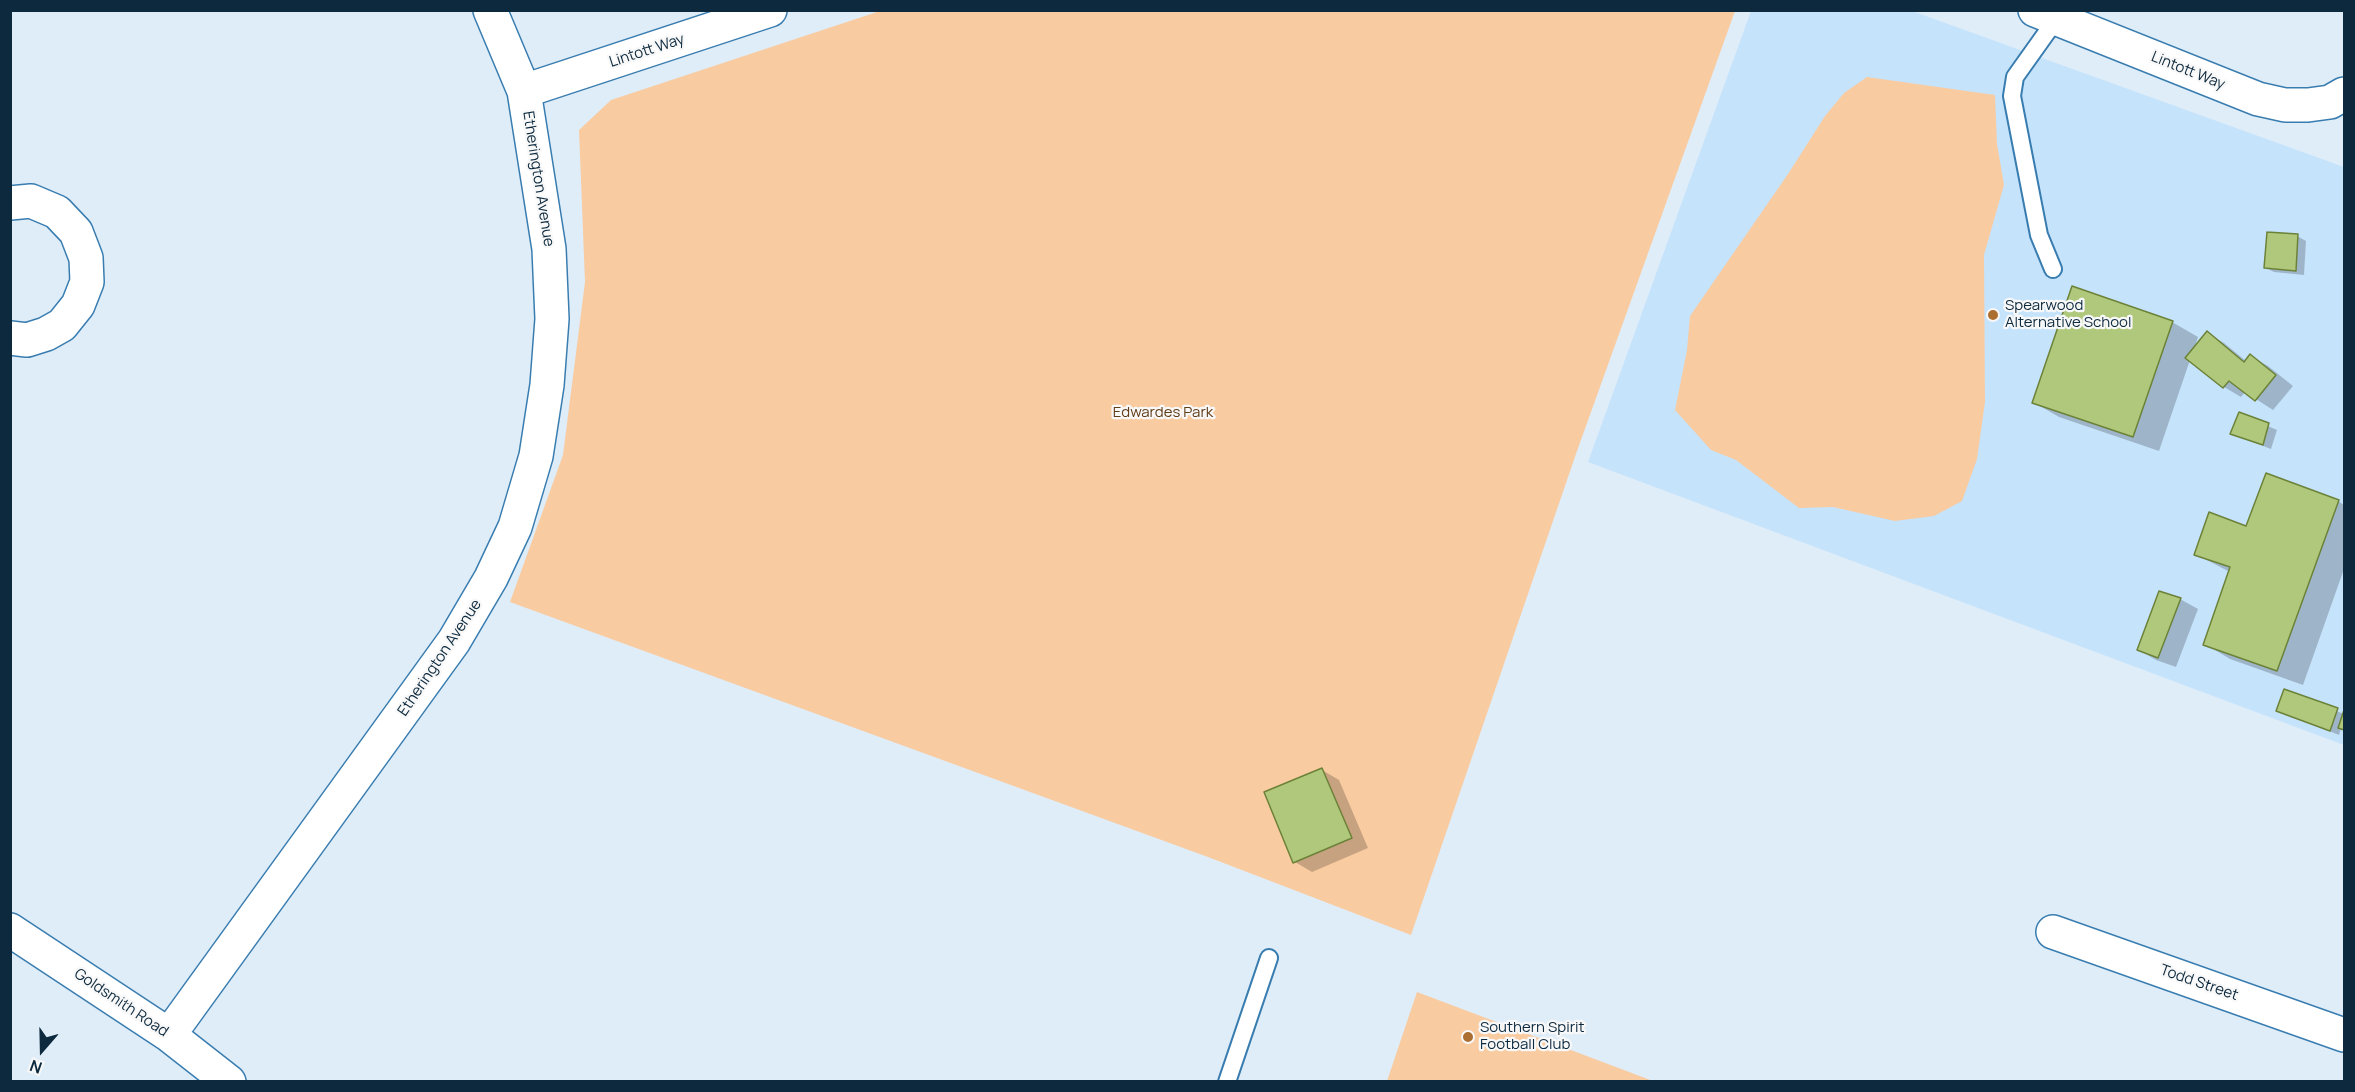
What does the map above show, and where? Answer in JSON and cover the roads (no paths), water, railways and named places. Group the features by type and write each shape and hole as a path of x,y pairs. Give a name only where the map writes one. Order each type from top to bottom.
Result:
{"street":[{"name":"Etherington Avenue","path":"169,1035 454,641 491,578 514,527 536,456 547,385 552,319 549,249 524,91 490,10"},
{"name":"Lintott Way","path":"524,91 770,10"},
{"name":"Lintott Way","path":"2046,14 2258,99 2285,105 2308,105 2330,102 2344,94"},
{"path":"10,203 31,201 57,212 76,232 86,258 87,282 78,305 62,325 46,334 27,340 10,338"},
{"name":"Goldsmith Road","path":"10,930 169,1035 229,1082"},
{"name":"Todd Street","path":"2053,932 2344,1035"}],"lane":[{"path":"2046,14 2015,77 2012,96 2039,235 2053,269"},
{"path":"1227,1082 1269,958"}],"place":[{"name":"Spearwood Alternative School","path":"1993,315"},
{"name":"Southern Spirit Football Club","path":"1468,1037"}],"park label":[{"name":"Edwardes Park","path":"1163,413"}]}
